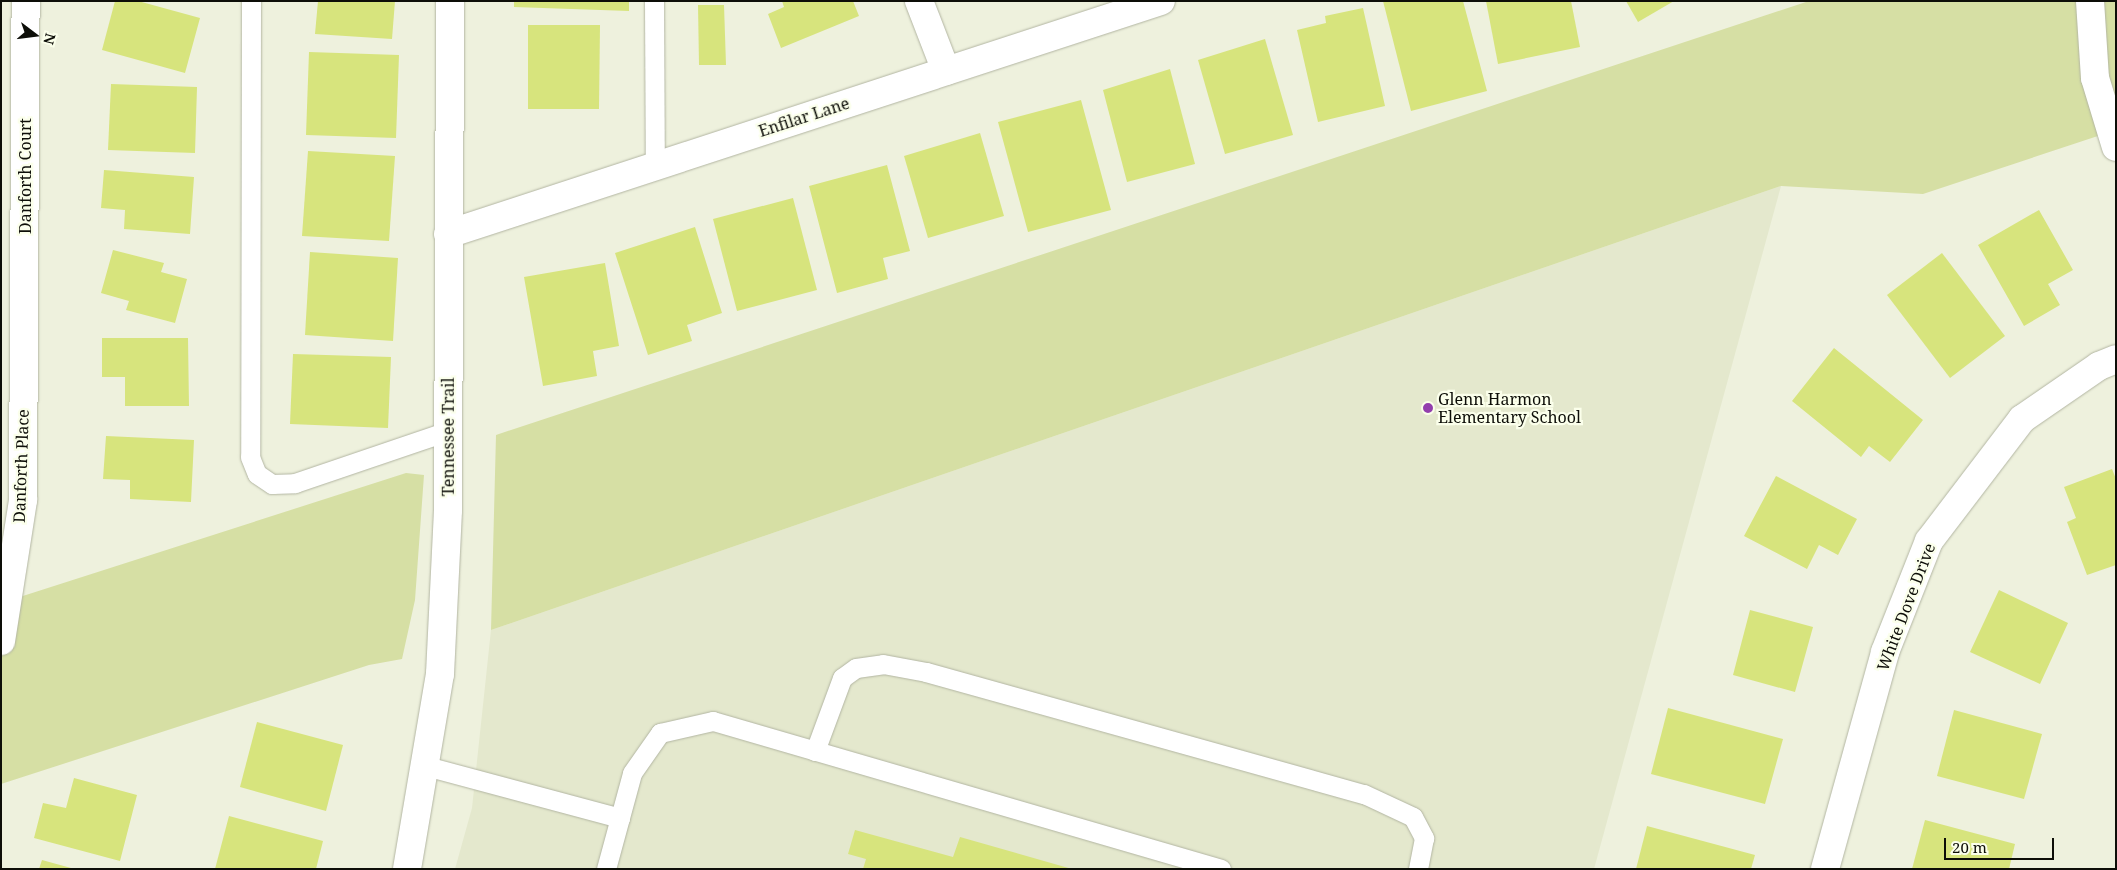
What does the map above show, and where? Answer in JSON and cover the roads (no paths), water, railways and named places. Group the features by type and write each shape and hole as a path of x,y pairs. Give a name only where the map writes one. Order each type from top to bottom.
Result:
{"street":[{"name":"Danforth Court","path":"12,351 26,1"},
{"name":"Tennessee Trail","path":"408,869 440,674 448,510 450,1"},
{"path":"919,1 946,71"},
{"name":"Enfilar Lane","path":"448,234 1161,1"},
{"path":"2090,1 2095,78 2116,147"},
{"name":"Danforth Place","path":"1,641 23,500 12,351"},
{"name":"White Dove Drive","path":"1825,869 1885,652 1930,542 2022,419 2099,366 2116,359"}],"lane":[{"path":"252,1 250,448 257,474 272,484 295,483 448,431"},
{"path":"654,1 655,165"},
{"path":"815,751 842,678 856,668 883,664 926,672 1364,794 1413,818 1424,838 1418,869"},
{"path":"606,869 632,774 660,733 712,721 1221,869"},
{"path":"426,766 620,818"}],"place":[{"name":"Glenn Harmon Elementary School","path":"1428,408"}]}
